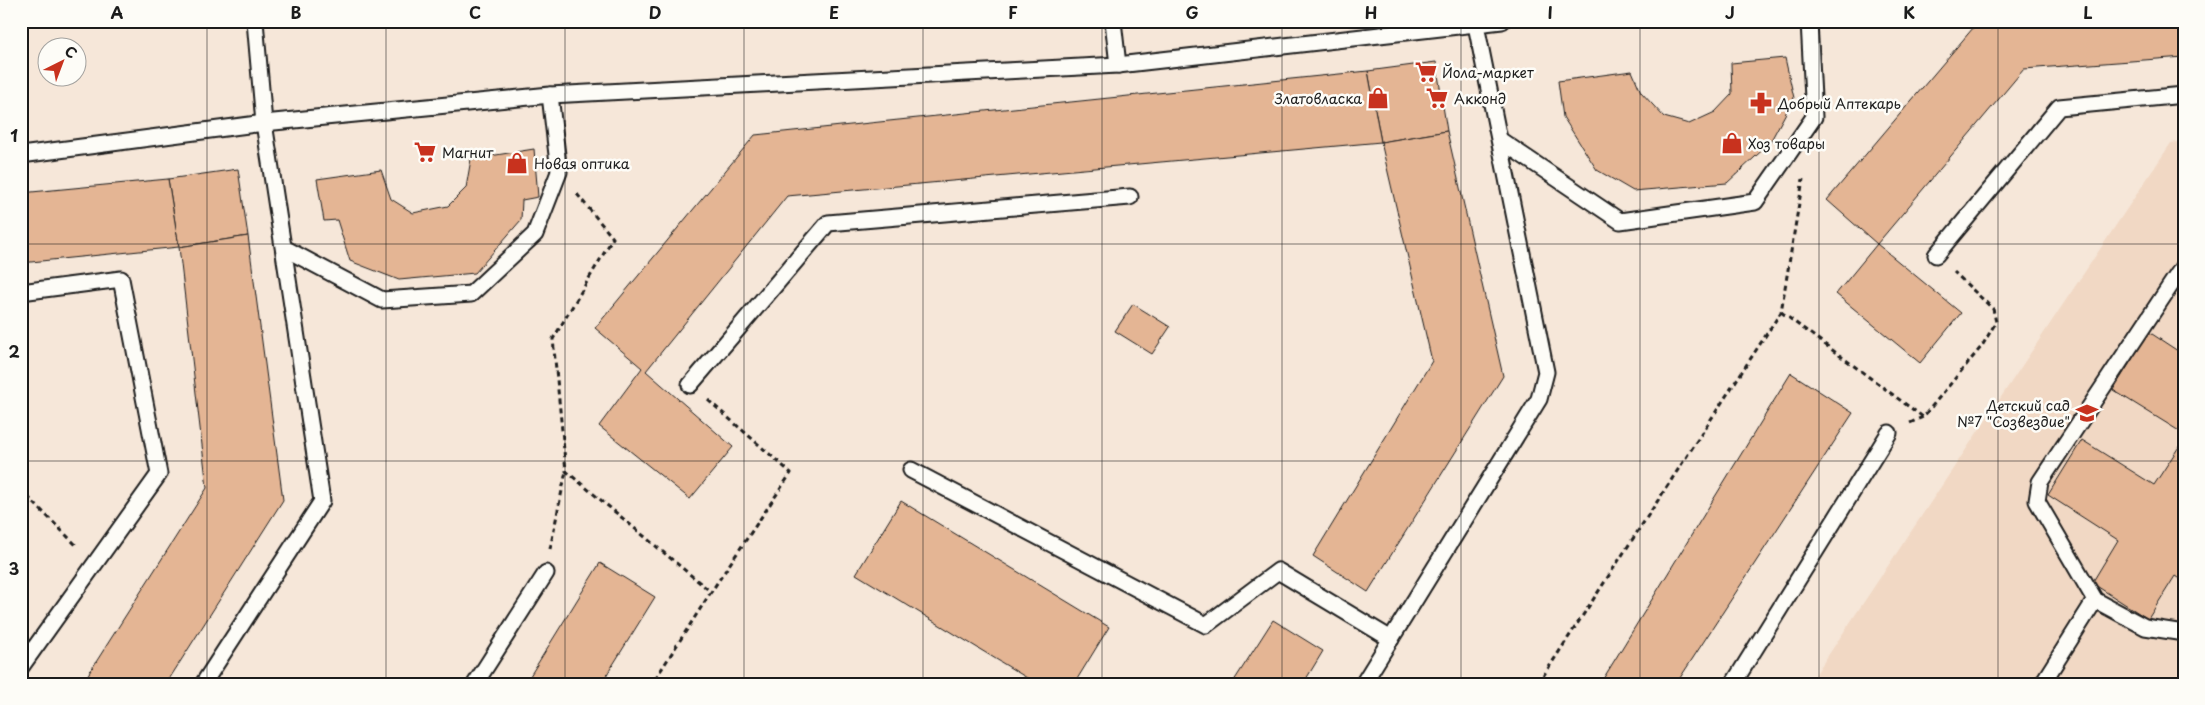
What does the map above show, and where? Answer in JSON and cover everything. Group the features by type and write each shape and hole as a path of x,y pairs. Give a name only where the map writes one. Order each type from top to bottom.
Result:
{"lane":[{"path":"203,684 322,501 264,124 255,21"},
{"path":"1113,21 1118,65"},
{"path":"21,155 264,124 550,95 1118,65 1502,21"},
{"path":"1500,140 1620,221 1755,202 1814,117 1809,21"},
{"path":"1364,684 1539,399 1546,372 1476,25"},
{"path":"284,248 382,300 471,294 534,234 559,172 550,95"},
{"path":"1936,255 2059,107 2184,95"},
{"path":"690,385 828,223 1130,197"},
{"path":"2184,265 2040,482 2037,501 2095,600 2145,627 2184,633"},
{"path":"21,292 122,279 159,474 21,666"},
{"path":"1733,684 1889,433"},
{"path":"911,470 1206,625 1278,571 1391,639"},
{"path":"475,684 546,573"},
{"path":"2042,684 2095,600"}],"path":[{"path":"546,573 566,471 552,339 613,238 559,172"},
{"path":"1538,684 1781,312 1804,176"},
{"path":"1889,433 1923,417 1982,346 1996,322 1993,309 1936,255"},
{"path":"1781,312 1923,417"},
{"path":"652,684 711,592 791,474 690,385"},
{"path":"566,471 711,592"},
{"path":"21,490 95,564"}],"shaded area":[{"name":"Детский сад №7 \"Созвездие\"","path":"2184,141 2184,684 1809,684 2171,143"}],"building":[{"path":"1979,21 2184,21 2184,57 2024,69 1877,244 1827,200"},
{"path":"1785,58 1794,98 1769,144 1727,183 1633,191 1597,170 1563,117 1558,81 1632,71 1641,92 1664,117 1689,124 1715,112 1732,94 1731,63"},
{"path":"1436,62 1447,131 1381,142 1368,71"},
{"path":"1368,71 1381,142 787,196 646,371 733,447 690,499 599,426 642,368 595,328 755,135"},
{"path":"1447,131 1503,376 1368,592 1313,556 1432,361 1381,142"},
{"path":"534,149 538,197 522,200 521,220 475,273 399,280 350,261 337,220 324,221 317,179 381,170 391,199 413,213 448,206 466,188 471,159"},
{"path":"238,169 248,236 179,247 168,179"},
{"path":"168,179 179,247 21,263 21,193"},
{"path":"248,236 283,500 166,684 82,684 207,488 179,247"},
{"path":"1877,244 1961,313 1920,363 1836,294"},
{"path":"1133,304 1170,327 1152,354 1115,331"},
{"path":"2149,332 2184,355 2184,434 2113,390"},
{"path":"1791,373 1853,413 1676,684 1600,684"},
{"path":"2184,439 2184,582 2175,576 2148,619 2092,583 2118,540 2048,495 2082,440 2154,485"},
{"path":"901,501 1109,627 1074,684 1037,684 856,574"},
{"path":"600,563 655,597 601,684 525,684"},
{"path":"1273,620 1323,651 1303,684 1232,684"}],"place":[{"name":"Йола-маркет","path":"1426,72"},
{"name":"Златовласка","path":"1378,98"},
{"name":"Акконд","path":"1437,98"},
{"name":"Добрый Аптекарь","path":"1761,103"},
{"name":"Хоз товары","path":"1732,143"},
{"name":"Магнит","path":"425,152"},
{"name":"Новая оптика","path":"517,163"},
{"name":"Детский сад №7 \"Созвездие\"","path":"2087,413"}]}
